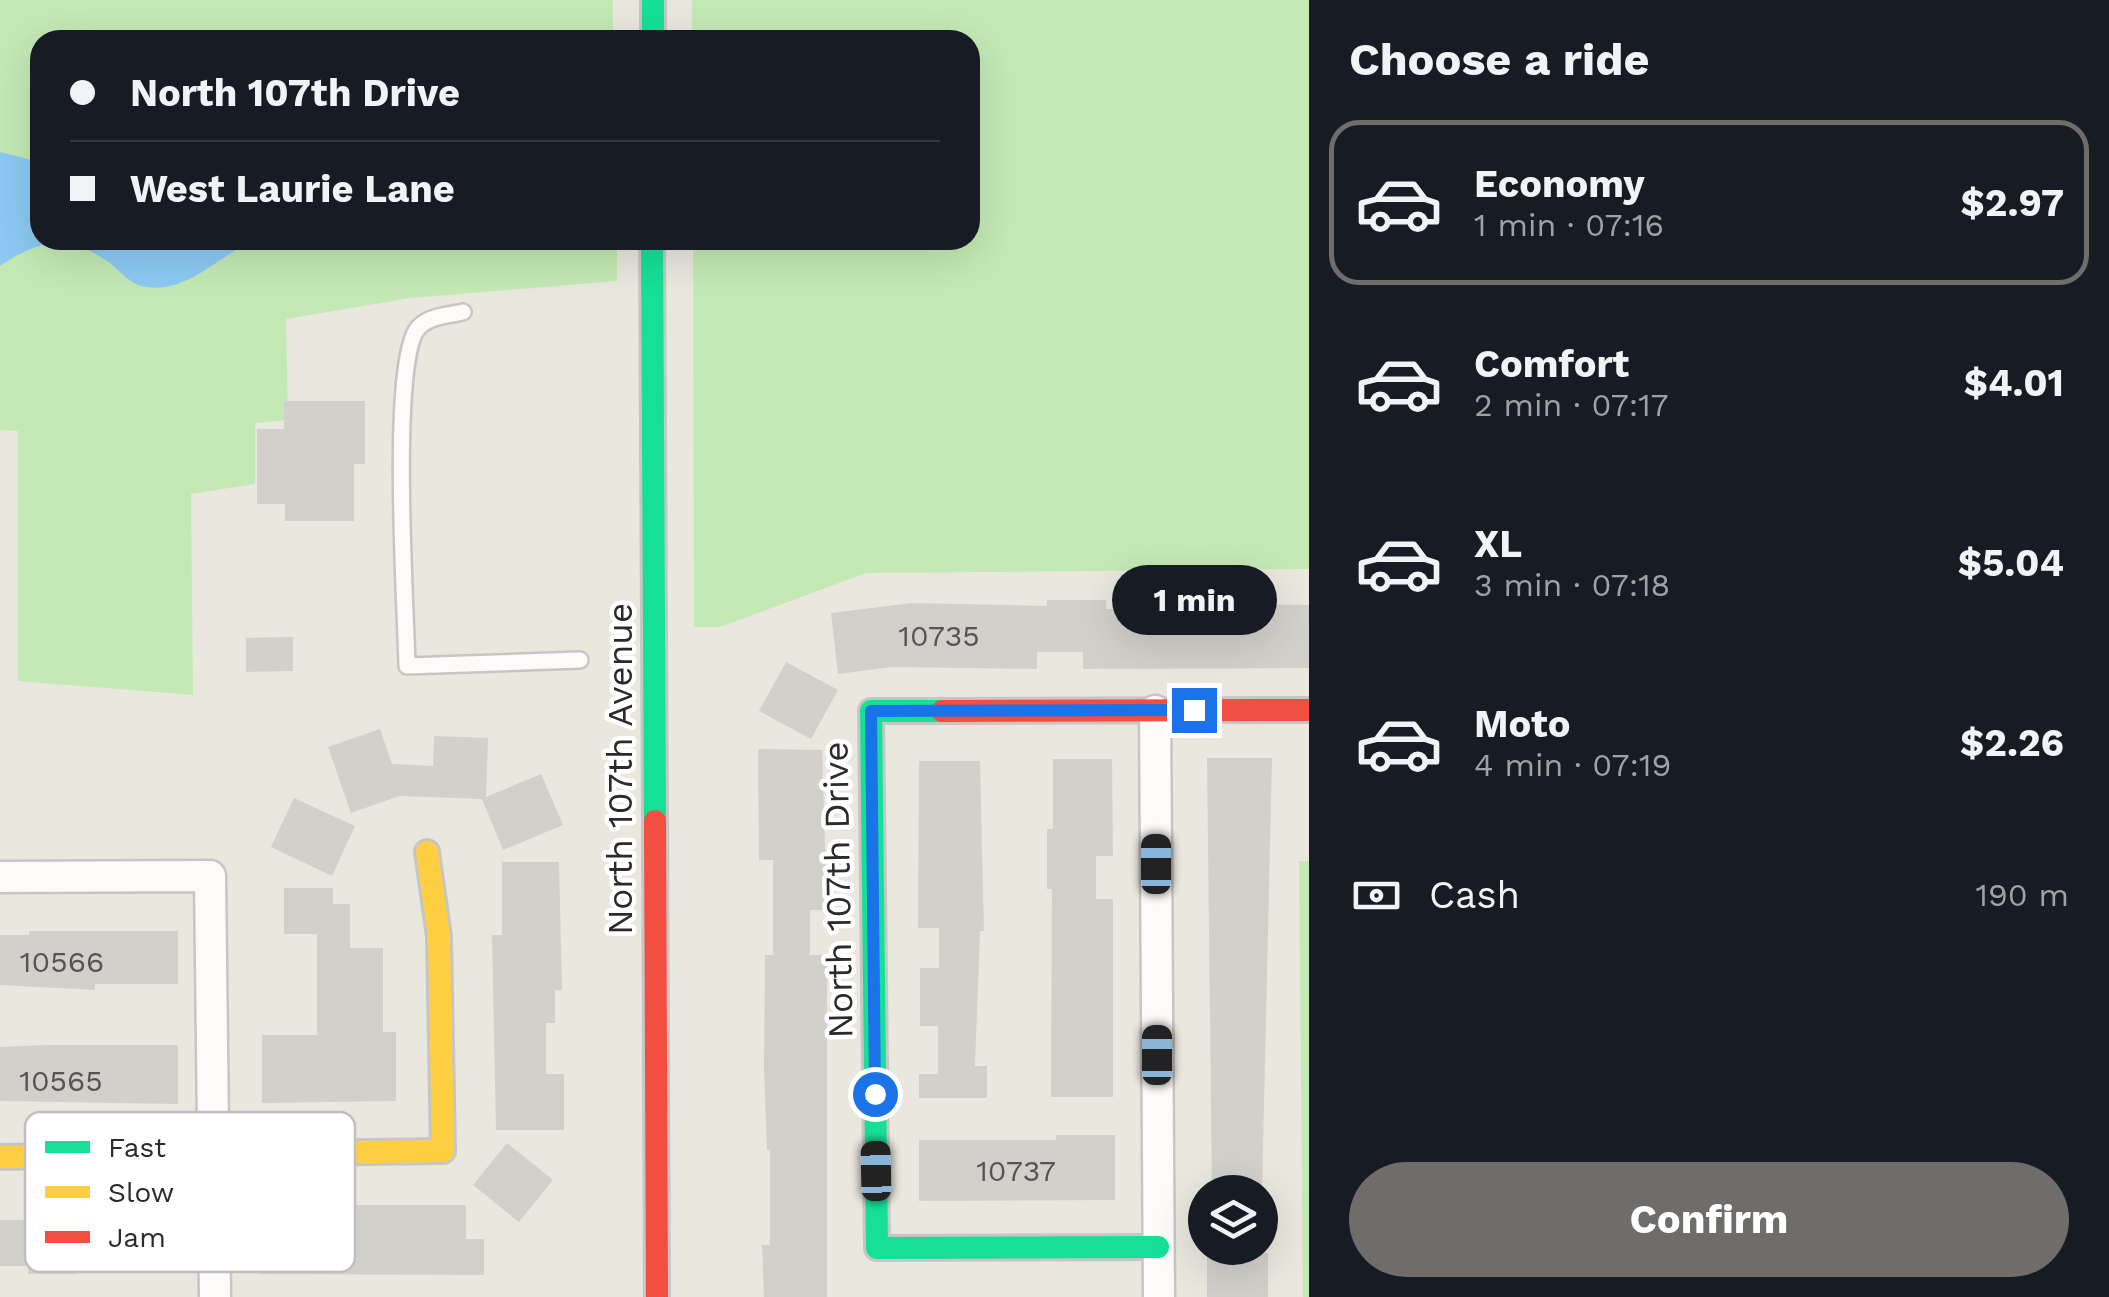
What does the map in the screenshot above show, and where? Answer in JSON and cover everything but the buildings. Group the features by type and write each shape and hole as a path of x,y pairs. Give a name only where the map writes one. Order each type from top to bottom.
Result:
{"street":[{"path":"653,0 653,30"},
{"name":"North 107th Avenue","path":"652,250 658,1297"},
{"path":"1159,1297 1155,711 1309,710"},
{"name":"North 107th Drive","path":"1155,711 871,711 876,1248 1158,1246"},
{"path":"355,1151 442,1151 440,936 427,852"},
{"path":"0,877 210,876 213,1112"},
{"path":"0,1157 25,1156"},
{"path":"215,1272 215,1297"}],"lane":[{"path":"463,312 432,318 418,327 408,344 402,396 407,666 580,660"}],"green space":[{"path":"0,0 613,0 613,30 30,30 30,250 617,250 617,281 410,298 286,319 288,420 255,423 255,484 191,494 193,695 18,681 18,431 0,430"},
{"path":"692,0 1309,0 1309,569 866,573 720,627 694,627 693,250 980,250 980,30 692,30"},
{"path":"1299,861 1309,861 1309,1297 1303,1297"}],"water":[{"path":"0,152 30,160 30,249 0,266"},
{"path":"87,250 235,250 184,281 154,288 138,285"}],"traffic: fast":[{"path":"653,0 653,30"},
{"path":"652,250 655,821"},
{"path":"942,711 871,711 877,1248 1158,1247"}],"traffic: slow":[{"path":"355,1152 443,1151 439,936 427,852"},
{"path":"0,1157 25,1157"}],"traffic: jam":[{"path":"942,711 1309,710"},
{"path":"655,821 657,1297"}],"route":[{"path":"875,1094 871,711 1194,710"}]}
